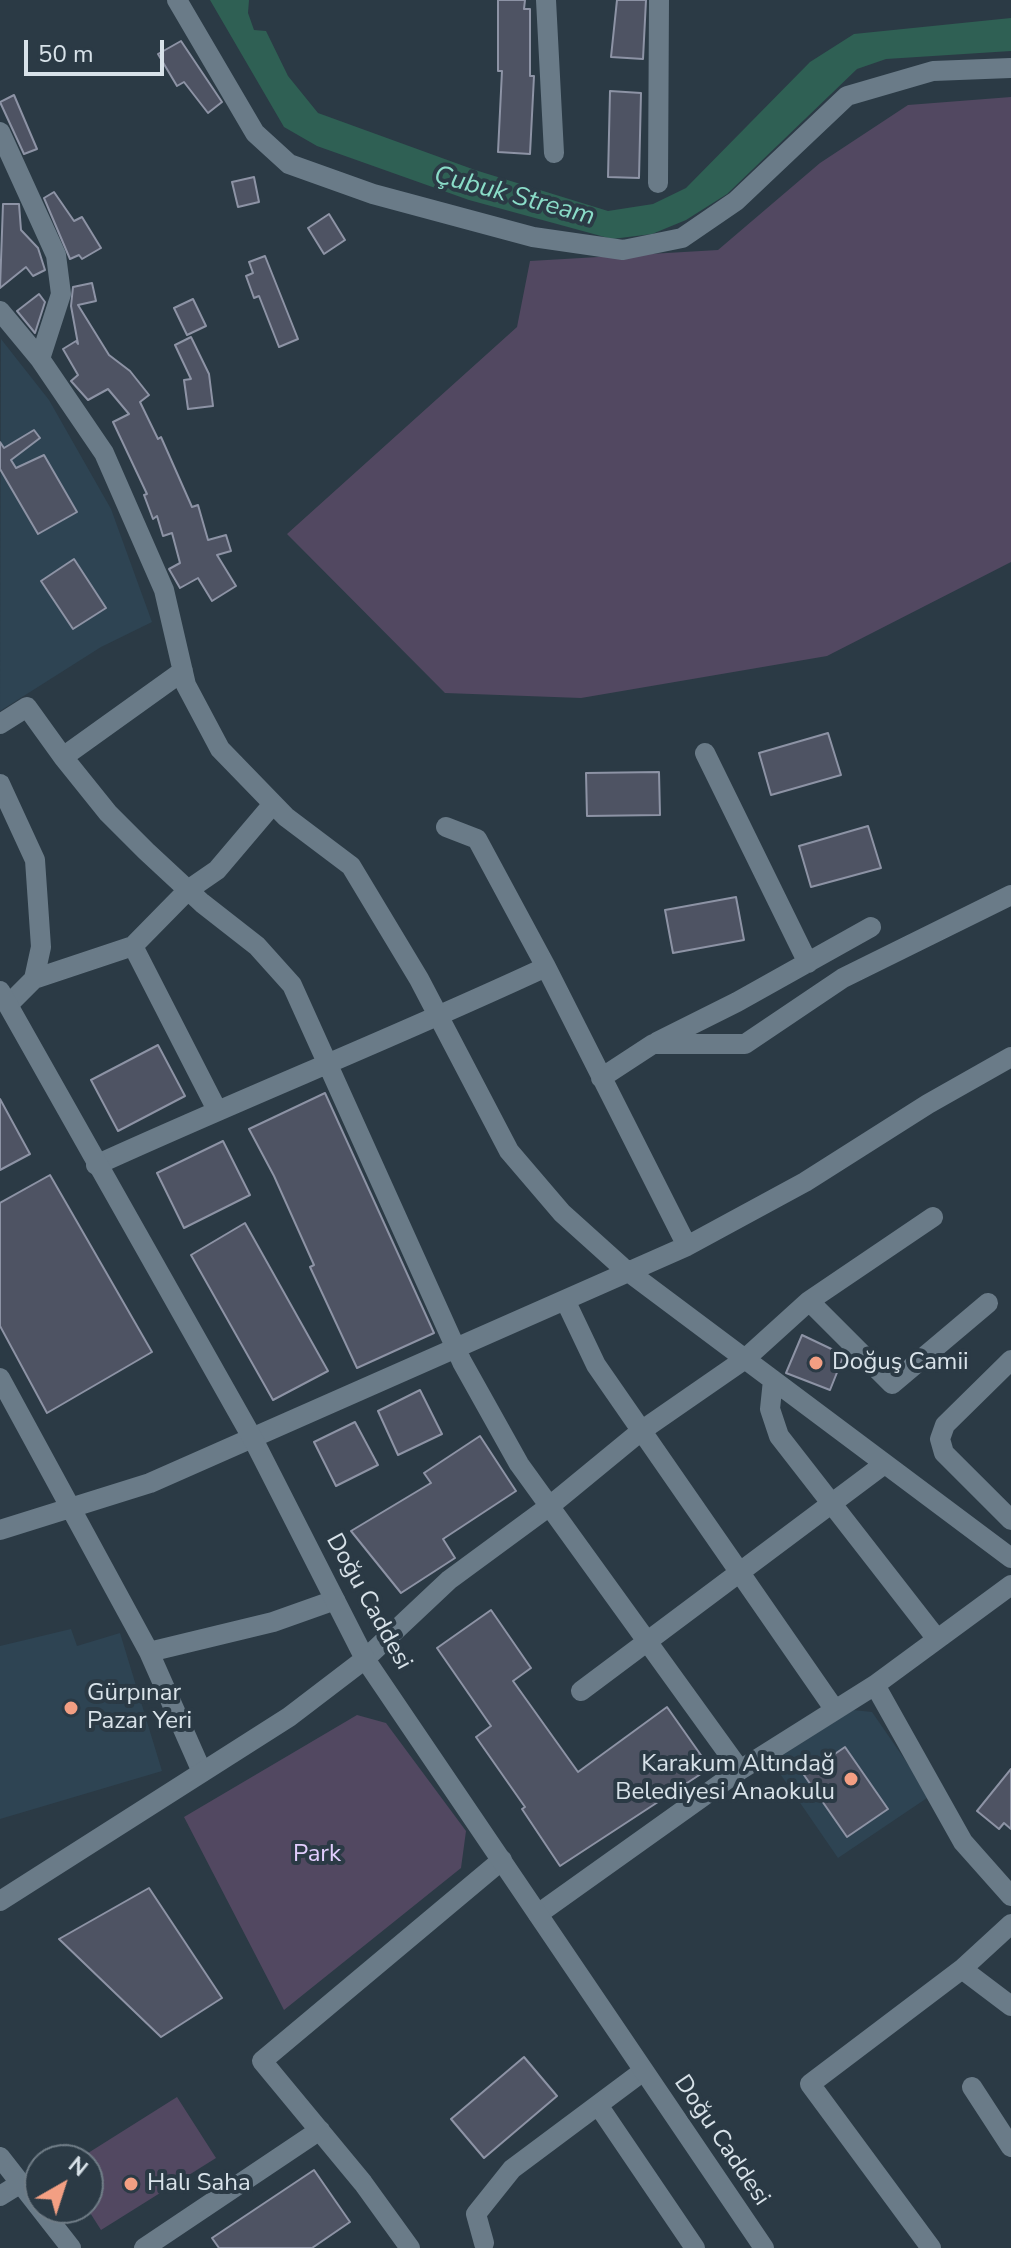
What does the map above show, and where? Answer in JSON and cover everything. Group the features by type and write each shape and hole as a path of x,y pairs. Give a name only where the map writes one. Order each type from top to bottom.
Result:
{"street":[{"path":"177,0 255,133 289,164 373,194 533,237 623,250 682,238 736,201 847,96 933,71 1011,68"},
{"path":"546,0 554,153"},
{"path":"658,183 659,0"},
{"path":"0,132 56,255 61,294 40,359"},
{"path":"3,319 40,359 104,453 164,590 186,685 220,749 273,804 351,866 438,1017 509,1151 562,1213 630,1273 1011,1558"},
{"path":"63,757 183,671"},
{"path":"0,724 27,707 108,813 188,890 257,946 292,985 456,1350 519,1464 740,1770"},
{"path":"705,753 808,963"},
{"path":"0,784 35,860 41,947 34,979"},
{"path":"5,998 34,979 133,946 188,890 217,870 273,804"},
{"path":"446,827 477,839 546,967 687,1246"},
{"path":"653,1044 745,1044 843,978 1011,895"},
{"path":"601,1078 653,1044 871,927"},
{"path":"133,946 217,1110"},
{"path":"96,1165 546,967"},
{"name":"Doğu Caddesi","path":"5,998 96,1165 253,1439 365,1659 764,2248"},
{"path":"0,1530 150,1483 630,1273 805,1182 928,1104 1011,1057"},
{"path":"0,1901 289,1717 365,1659 449,1580 551,1505 641,1431 745,1359 809,1301 933,1217"},
{"path":"809,1301 892,1384 988,1303"},
{"path":"566,1302 596,1365 835,1710"},
{"path":"1011,1360 945,1425 940,1439 944,1453 1011,1520"},
{"path":"0,1378 149,1652 202,1772"},
{"path":"773,1380 770,1409 779,1436 937,1639"},
{"path":"581,1691 883,1465"},
{"path":"538,1914 740,1770 875,1685 1011,1585"},
{"path":"149,1652 273,1622 335,1600"},
{"path":"875,1685 963,1842 1011,1896"},
{"path":"410,2248 320,2130 262,2061 502,1860"},
{"path":"931,2248 810,2084 962,1969 1011,1924"},
{"path":"962,1969 1011,2006"},
{"path":"484,2243 476,2214 512,2169 642,2072"},
{"path":"972,2087 1011,2147"},
{"path":"598,2105 695,2248"},
{"path":"144,2248 320,2130"},
{"path":"0,2157 71,2248"},
{"path":"0,2196 21,2183"}],"shaded area":[{"path":"1,339 49,400 111,509 152,622 101,647 0,711"},
{"name":"Gürpınar Pazar Yeri","path":"71,1629 77,1646 120,1633 162,1771 0,1819 0,1646"},
{"name":"Karakum Altındağ Belediyesi Anaokulu","path":"853,1710 872,1712 930,1796 838,1858 772,1762"}],"green space":[{"path":"1011,97 1011,562 827,656 581,698 445,693 287,534 517,327 530,261 718,250 820,163 908,105"},
{"name":"Park","path":"357,1715 386,1723 466,1831 461,1868 284,2010 184,1817"},
{"name":"Halı Saha","path":"177,2097 216,2158 101,2230 97,2224 104,2224 102,2144"}],"water":[{"name":"Çubuk Stream","path":"210,0 249,0 248,13 254,30 266,31 288,76 318,113 475,170 608,211 653,204 686,188 810,62 854,34 1011,18 1011,51 886,59 857,69 727,194 686,220 652,234 612,239 469,200 317,146 284,127"}],"building":[{"path":"498,0 525,0 524,9 530,9 530,76 534,76 530,154 498,152 502,71 498,71"},
{"path":"617,0 646,0 643,59 611,57"},
{"path":"181,41 222,102 208,113 184,82 177,86 158,54"},
{"path":"610,91 641,93 639,178 608,177"},
{"path":"14,95 37,149 24,154 0,102"},
{"path":"254,177 259,202 238,207 232,182"},
{"path":"54,192 74,221 82,217 101,248 82,259 79,255 70,259 44,198"},
{"path":"3,204 19,204 21,230 38,248 45,270 33,276 26,267 0,288"},
{"path":"329,214 345,240 324,254 308,228"},
{"path":"265,256 298,339 279,347 259,296 254,298 246,276 253,273 249,262"},
{"path":"92,283 96,301 78,305 109,355 130,371 149,395 140,402 158,439 161,437 192,507 198,505 208,540 226,535 231,551 217,555 236,586 212,601 198,578 180,588 169,569 180,563 172,533 163,536 157,516 153,519 144,495 147,494 113,422 129,414 108,389 88,400 71,381 78,375 63,349 76,341 78,344 71,306 73,287"},
{"path":"39,294 45,302 35,333 17,311"},
{"path":"193,299 206,326 187,335 174,308"},
{"path":"191,337 209,374 213,406 188,409 184,380 191,379 175,345"},
{"path":"34,430 40,438 11,460 16,468 44,455 77,512 38,534 0,469 0,442 4,448"},
{"path":"74,559 106,608 73,629 41,581"},
{"path":"828,733 841,775 771,795 759,753"},
{"path":"659,772 660,815 587,816 586,773"},
{"path":"868,826 881,868 811,887 799,846"},
{"path":"736,897 744,940 673,953 665,910"},
{"path":"158,1045 185,1096 118,1131 91,1080"},
{"path":"325,1093 434,1333 357,1368 310,1267 314,1265 274,1176 249,1129"},
{"path":"0,1099 30,1154 0,1170"},
{"path":"223,1141 250,1195 184,1228 157,1173"},
{"path":"50,1175 152,1352 47,1413 0,1326 0,1203"},
{"path":"245,1223 328,1371 273,1400 191,1255"},
{"name":"Doğuş Camii","path":"802,1335 844,1355 830,1390 786,1373"},
{"path":"420,1390 442,1434 398,1455 378,1411"},
{"path":"355,1422 378,1465 336,1486 314,1442"},
{"path":"480,1436 516,1491 443,1539 455,1558 401,1593 351,1531 431,1483 424,1473"},
{"path":"491,1610 531,1668 513,1681 578,1772 667,1707 710,1768 560,1866 522,1809 525,1807 476,1737 491,1726 437,1648"},
{"path":"845,1747 888,1809 847,1837 804,1775"},
{"path":"1011,1769 1011,1829 1004,1823 999,1829 977,1811"},
{"path":"149,1888 222,1998 161,2037 59,1939"},
{"path":"524,2057 557,2096 484,2158 451,2119"},
{"path":"314,2170 350,2222 312,2248 219,2248 212,2238"}],"place":[{"name":"Doğuş Camii","path":"816,1363"},
{"name":"Gürpınar Pazar Yeri","path":"71,1708"},
{"name":"Karakum Altındağ Belediyesi Anaokulu","path":"851,1779"},
{"name":"Halı Saha","path":"131,2184"}]}
